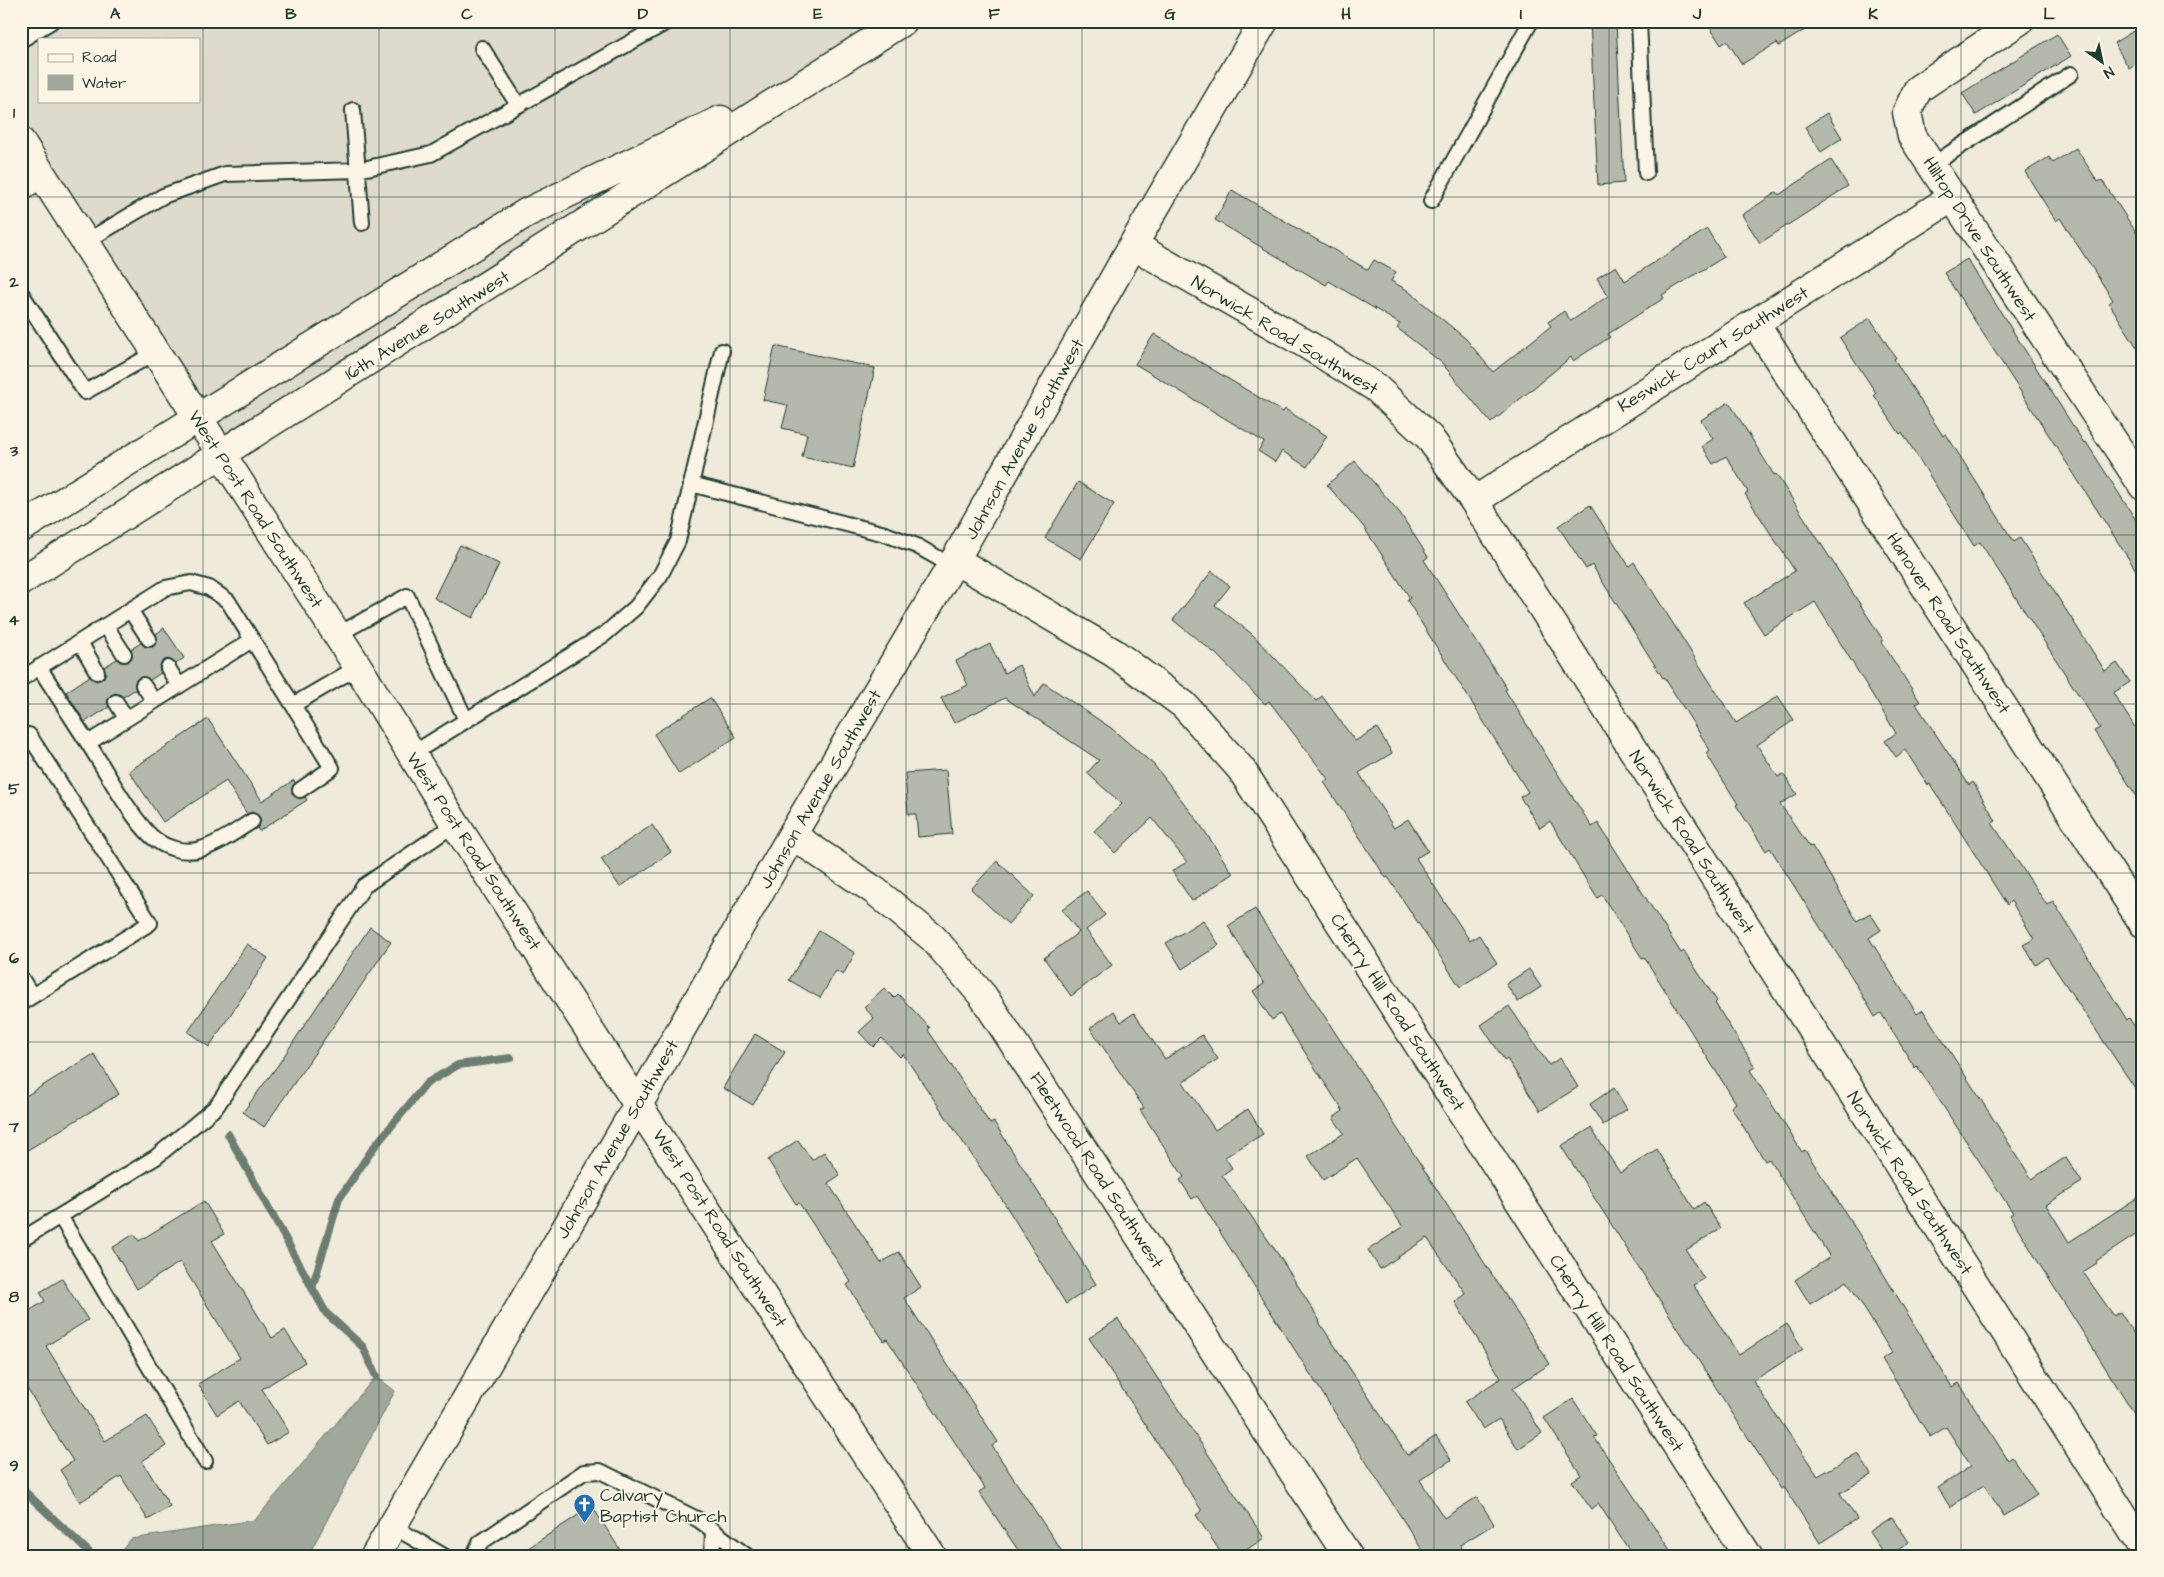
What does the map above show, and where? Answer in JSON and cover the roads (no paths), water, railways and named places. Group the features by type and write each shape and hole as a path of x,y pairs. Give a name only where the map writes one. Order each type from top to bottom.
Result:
{"street":[{"name":"16th Avenue Southwest","path":"21,581 221,456 903,21"},
{"name":"Johnson Avenue Southwest","path":"375,1556 792,836 953,563 1133,245 1264,21"},
{"name":"Hilltop Drive Southwest","path":"2019,21 1918,89 1907,112 1912,136 2143,486"},
{"name":"16th Avenue Southwest","path":"21,528 526,213 832,67"},
{"name":"West Post Road Southwest","path":"21,142 358,667 455,824 639,1103 932,1556"},
{"name":"Keswick Court Southwest","path":"1474,501 1953,197"},
{"name":"Norwick Road Southwest","path":"1133,245 1306,344 1375,387 1429,437 1474,501 2143,1547"},
{"name":"Hanover Road Southwest","path":"1755,323 2143,923"},
{"name":"Cherry Hill Road Southwest","path":"953,563 1114,653 1184,706 1241,769 1748,1556"},
{"name":"Fleetwood Road Southwest","path":"792,836 875,891 933,938 984,996 1348,1556"}],"lane":[{"path":"21,40 52,21"},
{"path":"85,242 163,196 225,174 358,170 431,154 669,21"},
{"path":"1431,201 1531,21"},
{"path":"1639,21 1646,173"},
{"path":"482,48 518,105"},
{"path":"1932,165 2070,74"},
{"path":"353,110 362,223"},
{"path":"21,194 45,179"},
{"path":"21,294 85,392 155,353"},
{"path":"412,754 605,634 636,607 660,576 678,541 722,351"},
{"path":"691,484 885,534 917,546 953,563"},
{"path":"21,679 165,588 190,583 210,588 228,601 332,768 300,790"},
{"path":"337,635 407,596 466,720"},
{"path":"130,610 149,639"},
{"path":"106,626 124,654"},
{"path":"88,743 252,640"},
{"path":"80,642 97,672"},
{"path":"39,667 140,823 152,836 168,847 182,851 201,850 252,821"},
{"path":"293,704 358,667"},
{"path":"168,668 179,686"},
{"path":"143,685 154,701"},
{"path":"116,702 126,718"},
{"path":"21,740 29,735 150,923 27,999 21,978"},
{"path":"21,1240 156,1157 216,1107 364,886 455,824"},
{"path":"60,1216 205,1461"},
{"path":"473,1556 480,1543 584,1472 600,1471 699,1520 747,1556"},
{"path":"392,1526 444,1556"},
{"path":"712,1556 713,1530"}],"water":[{"path":"376,1376 395,1391 308,1556 117,1556 131,1539 255,1520"}],"waterway":[{"path":"312,1288 339,1199 374,1147 427,1083 458,1065 511,1058"},
{"path":"228,1134 326,1313 363,1347 376,1376"},
{"path":"21,1488 93,1556"}],"place":[{"name":"Calvary Baptist Church","path":"584,1524"}]}
